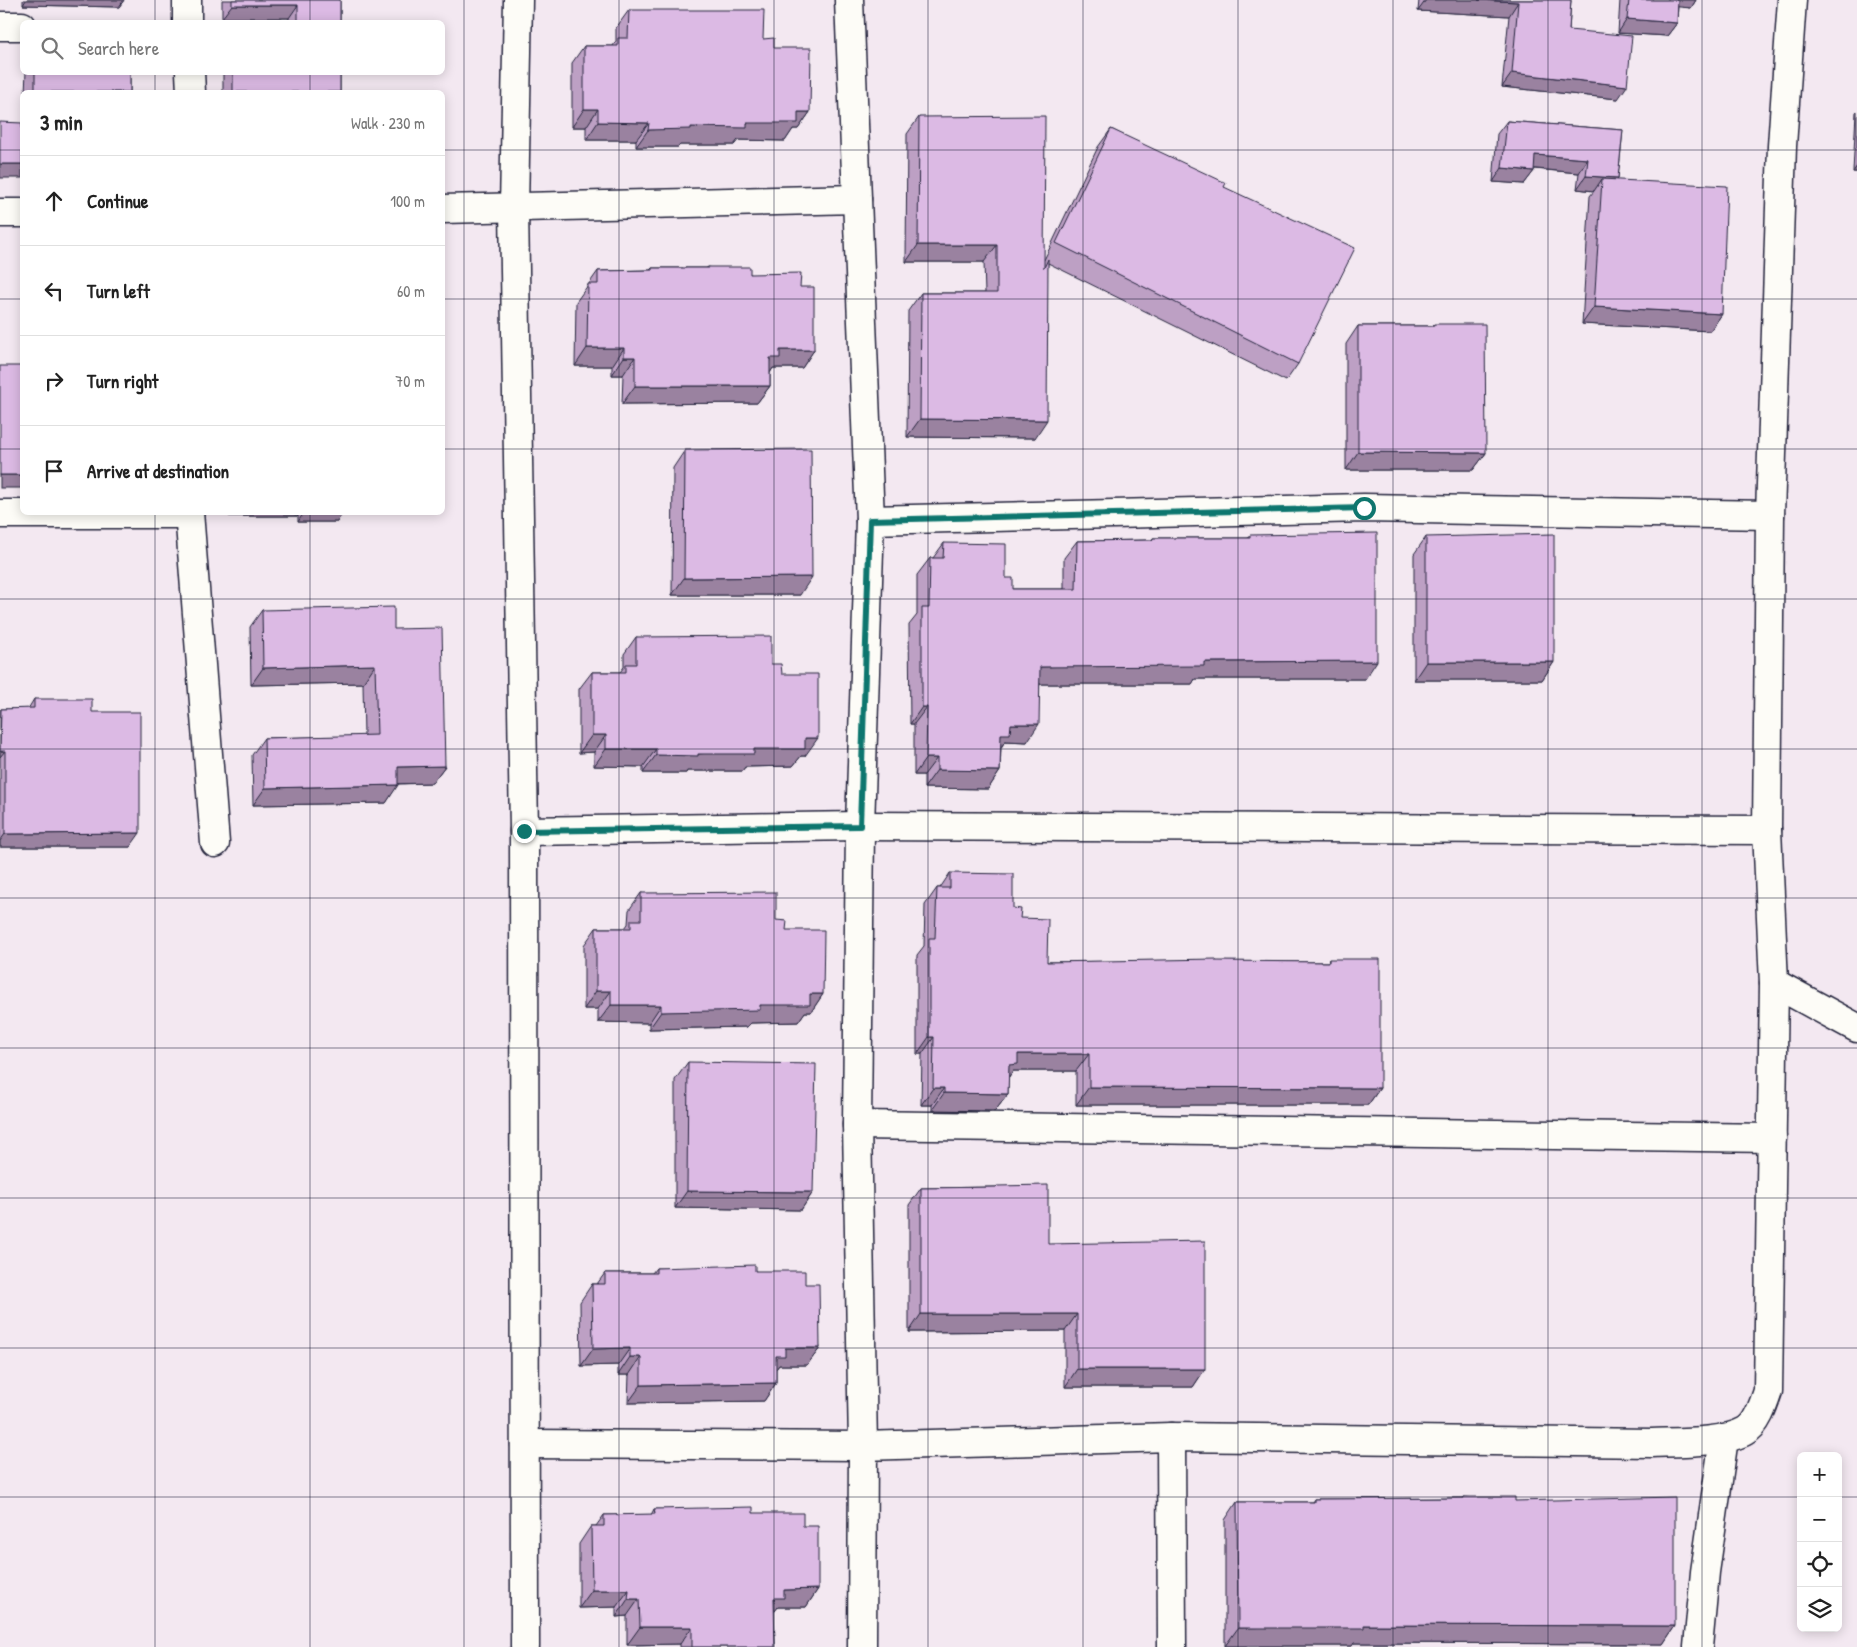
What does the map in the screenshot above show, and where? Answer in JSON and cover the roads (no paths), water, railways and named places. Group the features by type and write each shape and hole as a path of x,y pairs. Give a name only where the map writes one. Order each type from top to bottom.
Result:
{"street":[{"path":"187,0 187,20"},
{"path":"518,0 514,208 524,831 525,1647"},
{"path":"849,0 870,520 860,826 857,1125 863,1446 862,1647"},
{"path":"525,1444 863,1446 1171,1437 1652,1443 1724,1438 1746,1431 1761,1411 1768,1391 1774,983 1767,830 1770,515 1782,146 1792,0"},
{"path":"0,26 20,26"},
{"path":"190,75 191,90"},
{"path":"445,209 857,199"},
{"path":"0,213 20,213"},
{"path":"870,520 1364,508 1770,515"},
{"path":"0,514 20,514"},
{"path":"189,515 215,843"},
{"path":"524,831 860,826 1767,830"},
{"path":"1774,983 1857,1028"},
{"path":"857,1125 1772,1138"},
{"path":"1171,1437 1172,1647"},
{"path":"1698,1647 1705,1572 1724,1438"}]}
